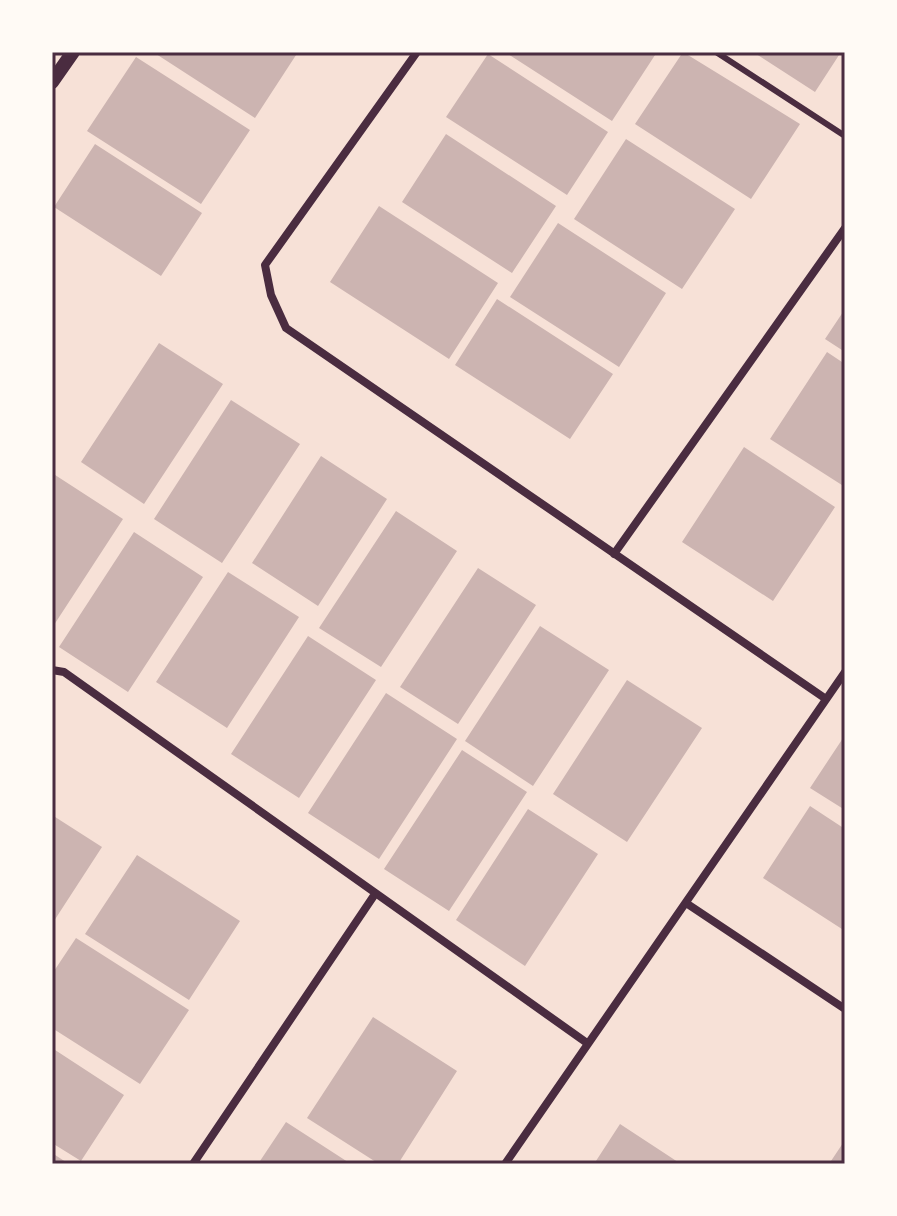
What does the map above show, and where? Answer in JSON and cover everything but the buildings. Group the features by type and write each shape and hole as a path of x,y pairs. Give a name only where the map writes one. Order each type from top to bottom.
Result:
{"street":[{"path":"52,82 73,52"},
{"path":"417,52 265,265 271,295 286,328 826,699"},
{"path":"614,554 845,228"},
{"path":"52,670 64,672 587,1043"},
{"path":"505,1164 845,672"},
{"path":"193,1164 375,894"},
{"path":"686,903 845,1009"}],"lane":[{"path":"716,52 845,136"}]}
